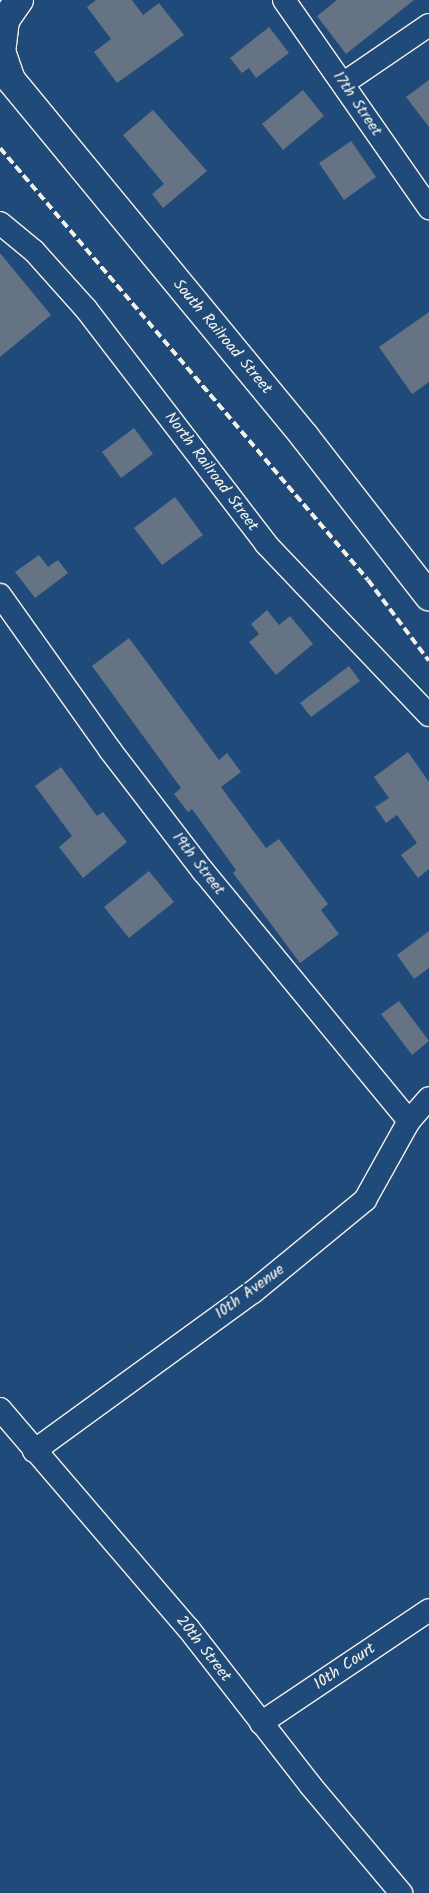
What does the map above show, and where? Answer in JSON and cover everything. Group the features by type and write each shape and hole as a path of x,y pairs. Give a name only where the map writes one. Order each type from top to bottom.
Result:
{"street":[{"name":"South Railroad Street","path":"19,0 5,20 1,51 11,80 305,437 429,596"},
{"name":"17th Street","path":"284,0 344,83 429,208"},
{"path":"344,83 429,25"},
{"name":"North Railroad Street","path":"0,223 34,251 86,309 266,544 429,715"},
{"name":"19th Street","path":"0,595 110,750 203,872 409,1121"},
{"name":"10th Avenue","path":"34,1451 323,1238 365,1200 409,1121 429,1098"},
{"name":"20th Street","path":"0,1409 34,1451 146,1577 261,1723 401,1893"},
{"name":"10th Court","path":"261,1723 429,1610"}],"building":[{"path":"96,0 132,0 143,15 159,3 184,35 117,83 94,52 111,39 87,7"},
{"path":"337,0 414,0 346,54 317,16"},
{"path":"269,27 289,53 256,78 249,68 242,73 230,58"},
{"path":"429,80 429,127 406,97"},
{"path":"303,90 324,116 283,150 262,124"},
{"path":"153,110 207,171 163,208 152,194 164,184 123,135"},
{"path":"351,141 376,177 344,200 319,163"},
{"path":"0,253 51,315 0,357"},
{"path":"429,312 429,382 412,394 379,347"},
{"path":"134,428 153,454 121,478 102,452"},
{"path":"175,497 203,535 162,565 134,528"},
{"path":"39,555 48,567 58,560 68,573 35,598 15,572"},
{"path":"267,610 279,625 290,616 313,644 276,675 249,642 259,634 251,624"},
{"path":"129,638 219,760 227,753 241,772 221,787 266,848 279,839 328,904 321,910 339,934 300,963 233,873 236,870 192,809 188,812 174,794 181,788 92,666"},
{"path":"349,666 360,681 311,717 300,703"},
{"path":"408,752 429,782 429,869 418,878 401,855 417,843 397,815 386,823 375,807 389,798 374,777"},
{"path":"61,767 97,816 103,812 127,842 83,878 59,847 72,836 35,786"},
{"path":"149,871 174,902 129,938 104,907"},
{"path":"429,931 429,968 414,979 397,955"},
{"path":"399,1001 429,1041 412,1055 381,1014"}],"railway":[{"path":"0,148 368,580 429,661"}]}
